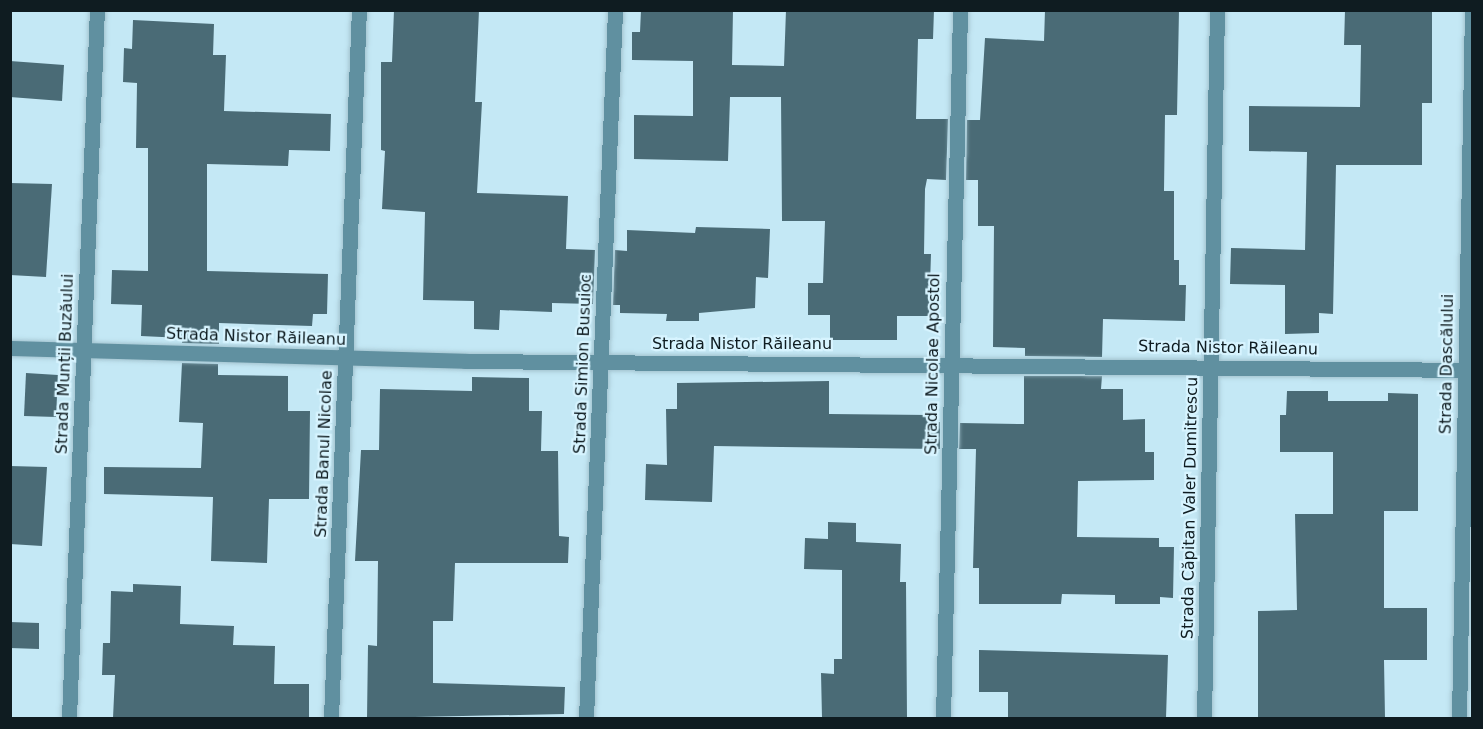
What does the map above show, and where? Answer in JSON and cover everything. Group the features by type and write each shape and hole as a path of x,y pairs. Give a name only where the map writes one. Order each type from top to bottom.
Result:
{"street":[{"name":"Strada Munții Buzăului","path":"69,718 97,10"},
{"name":"Strada Banul Nicolae","path":"331,718 359,10"},
{"name":"Strada Simion Busuioc","path":"586,718 615,10"},
{"name":"Strada Nicolae Apostol","path":"943,718 960,10"},
{"name":"Strada Căpitan Valer Dumitrescu","path":"1204,718 1217,10"},
{"name":"Strada Dascălului","path":"1459,718 1468,370 1472,10"},
{"name":"Strada Nistor Răileanu","path":"10,348 346,359 1210,365 1468,370"}],"building":[{"path":"394,10 479,10 475,102 482,102 477,193 568,196 566,249 595,250 593,304 552,303 552,312 500,310 499,330 474,329 474,301 423,300 425,212 382,209 385,151 381,150 381,62 392,62"},
{"path":"641,10 733,10 732,65 784,66 786,10 934,10 933,39 918,39 916,119 948,119 946,180 927,179 925,189 924,254 931,254 929,316 897,316 897,340 830,340 830,315 808,315 808,283 823,283 825,221 782,221 781,97 730,97 728,161 634,159 634,115 693,116 693,61 632,60 632,32 640,32"},
{"path":"1045,10 1179,10 1177,115 1165,115 1164,191 1174,191 1174,260 1179,260 1179,285 1186,285 1185,321 1103,319 1102,357 1025,356 1025,348 993,347 994,226 978,226 978,180 966,180 967,120 980,120 985,38 1044,41"},
{"path":"1345,10 1432,10 1432,103 1422,103 1422,165 1336,165 1333,314 1319,313 1319,333 1285,334 1285,285 1230,284 1231,248 1305,250 1307,152 1249,151 1249,106 1360,107 1361,45 1344,45"},
{"path":"133,20 214,24 213,55 226,55 224,111 331,114 330,151 289,150 288,166 207,164 207,271 328,274 327,314 313,314 312,326 219,323 219,344 182,343 183,338 141,336 142,305 111,304 112,270 148,271 148,148 136,148 137,83 123,82 124,48 132,49"},
{"path":"10,61 64,65 62,101 10,97"},
{"path":"10,183 52,184 46,277 10,275"},
{"path":"696,227 770,229 768,278 756,277 755,308 699,313 699,321 666,321 667,314 620,313 620,305 613,305 615,250 627,251 627,230 695,233"},
{"path":"182,363 218,364 218,375 288,376 288,411 310,411 309,499 269,499 267,563 211,561 213,497 104,494 104,467 201,468 203,423 179,422"},
{"path":"26,373 58,375 56,417 24,416"},
{"path":"1024,376 1102,376 1101,389 1123,389 1123,420 1145,419 1145,452 1154,452 1154,480 1078,481 1077,537 1159,538 1159,547 1174,547 1173,598 1160,597 1160,604 1115,604 1115,595 1062,594 1061,604 979,604 979,568 973,568 976,449 959,449 960,423 1024,424"},
{"path":"472,377 529,378 529,411 542,411 541,451 558,451 559,536 569,537 568,563 455,563 453,621 433,621 433,683 565,687 564,714 367,718 368,645 377,646 378,561 355,561 361,450 379,450 380,389 472,391"},
{"path":"829,381 829,414 929,415 929,422 940,422 940,449 714,446 712,502 645,500 646,464 667,465 666,409 677,409 677,383"},
{"path":"1287,391 1328,391 1328,401 1388,401 1388,393 1418,394 1418,511 1384,511 1384,608 1427,608 1427,660 1384,660 1385,718 1258,718 1258,611 1297,610 1295,514 1333,514 1333,452 1280,452 1280,415 1286,415"},
{"path":"10,466 47,467 42,546 10,544"},
{"path":"828,522 856,523 856,542 901,544 900,582 906,582 907,718 822,718 821,673 834,674 834,659 842,659 842,570 804,569 805,538 828,539"},
{"path":"133,584 181,586 180,624 234,626 233,645 275,646 274,684 309,684 309,718 113,718 115,675 102,675 103,643 110,643 111,591 133,592"},
{"path":"10,622 39,623 39,649 10,648"},
{"path":"979,650 1168,655 1166,718 1008,718 1008,692 979,692"}]}
